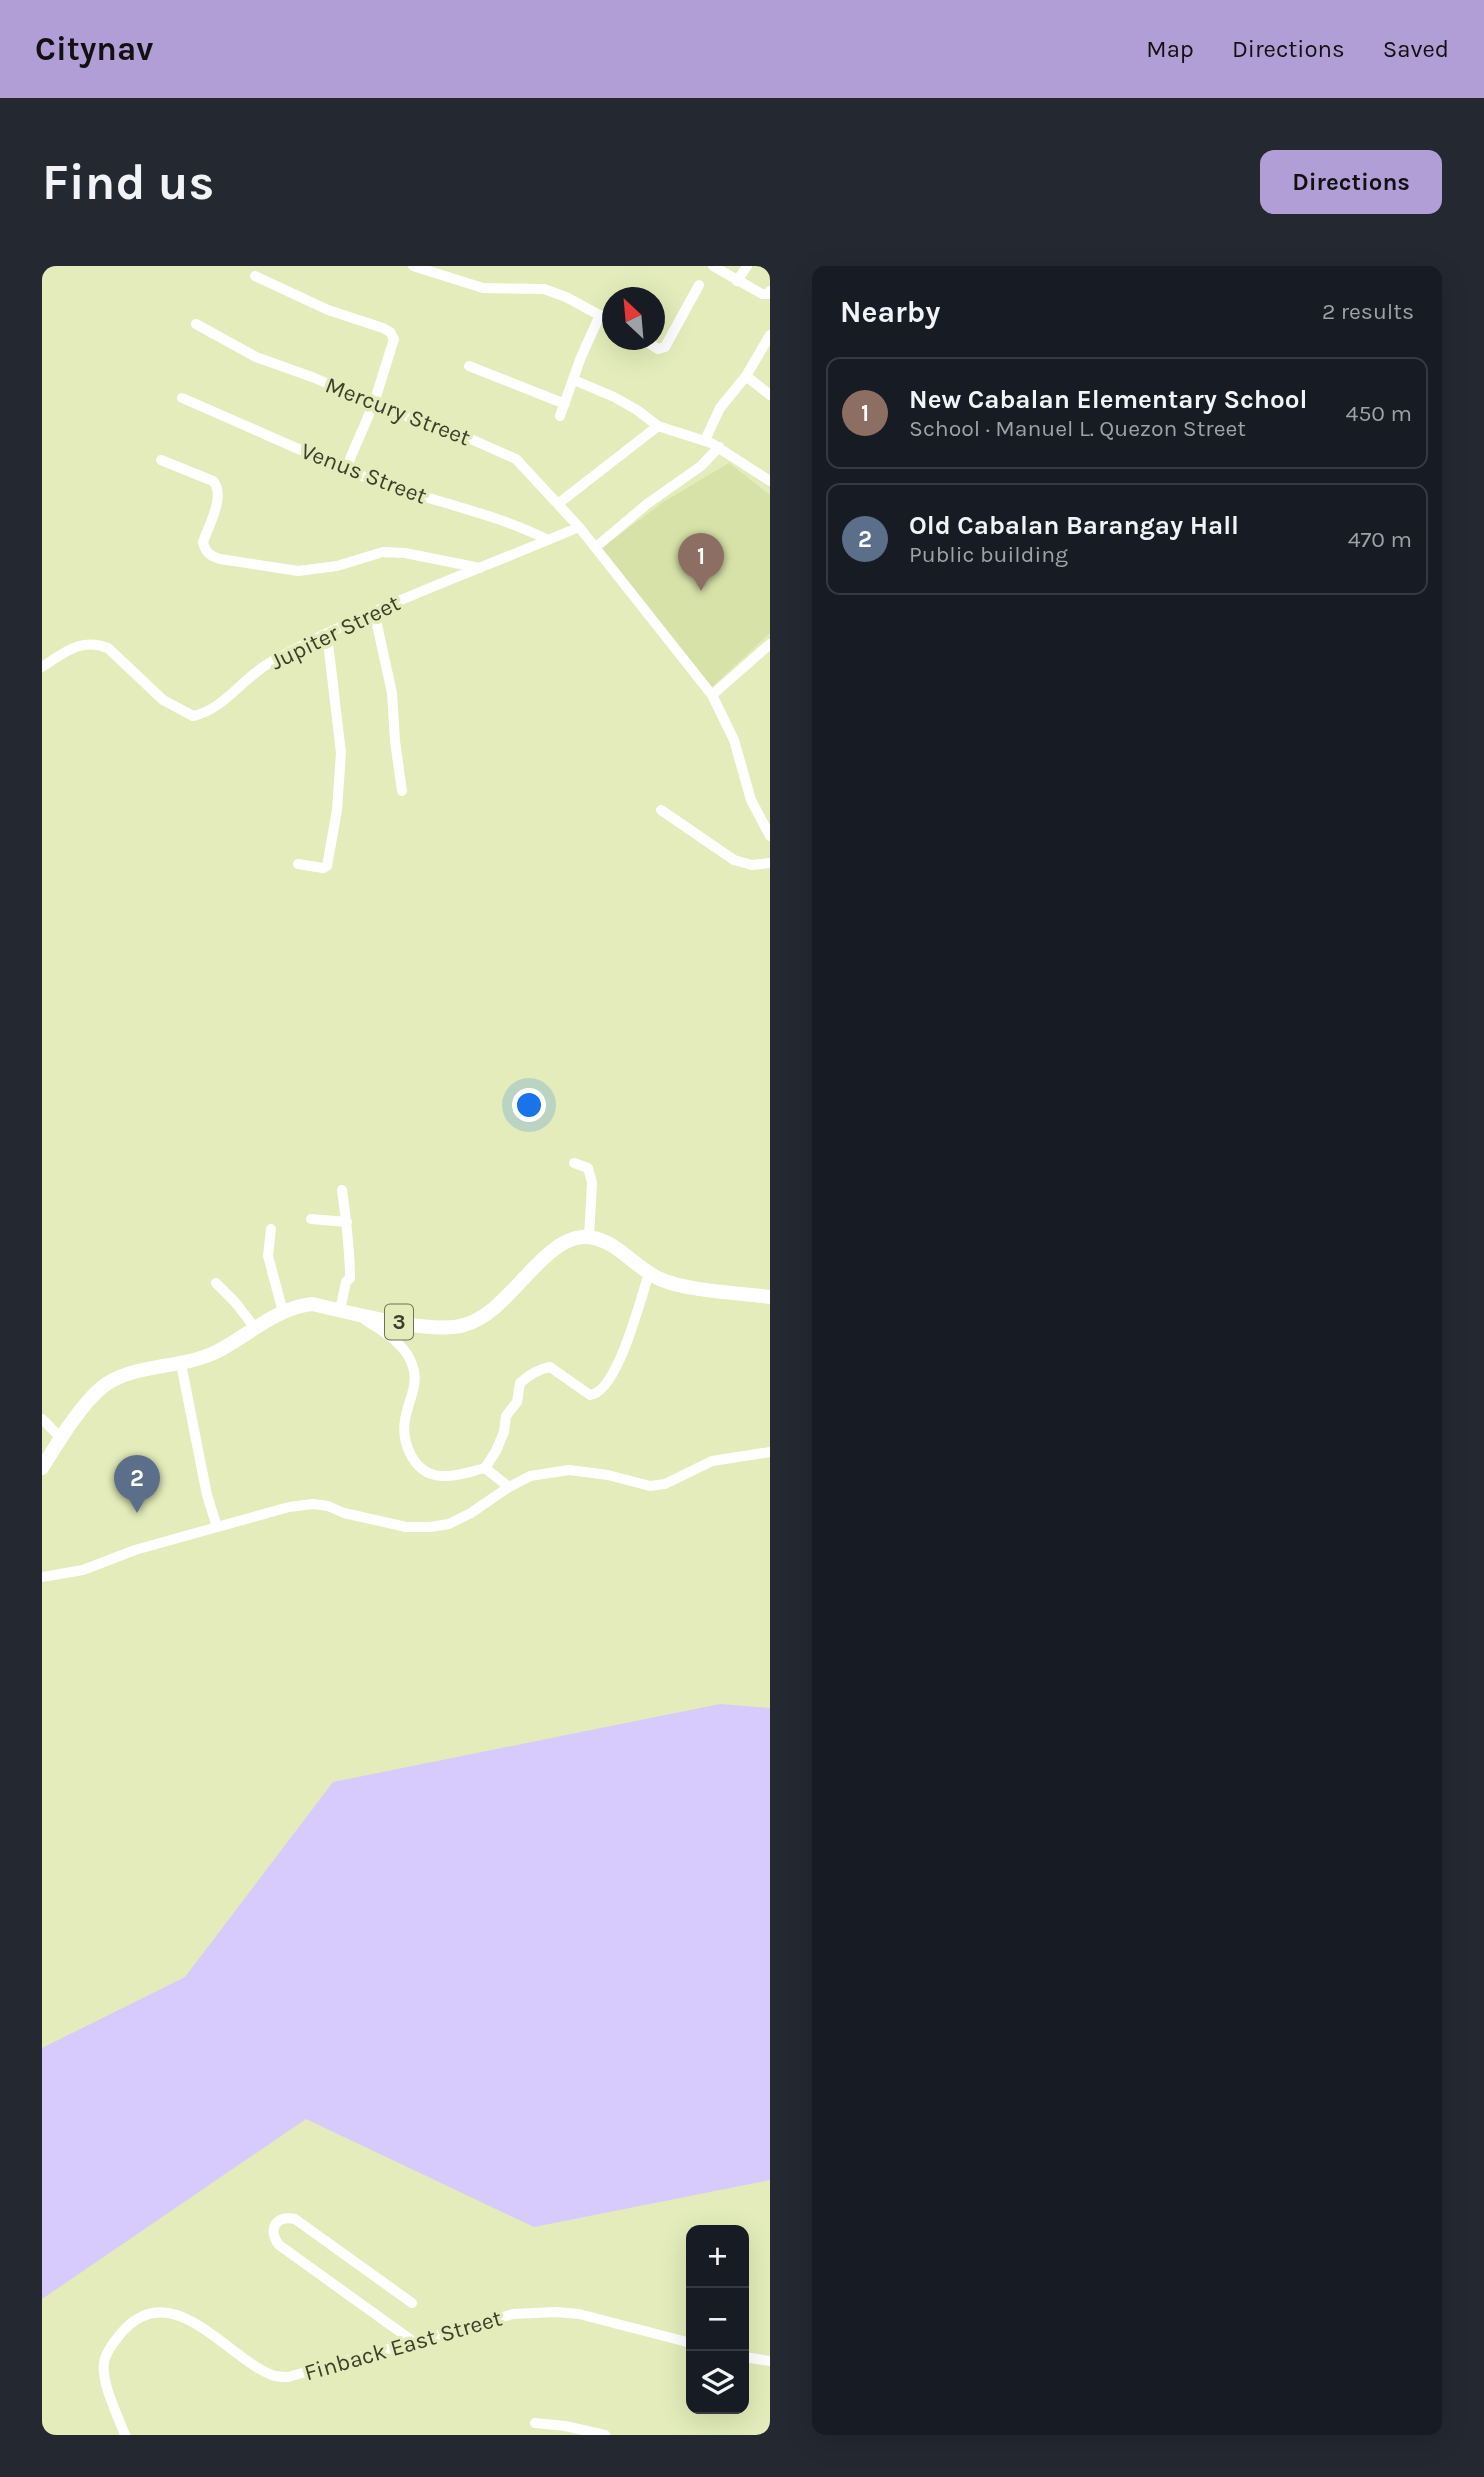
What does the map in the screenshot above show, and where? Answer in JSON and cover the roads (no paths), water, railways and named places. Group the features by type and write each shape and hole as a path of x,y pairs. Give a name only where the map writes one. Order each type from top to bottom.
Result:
{"highway":[{"path":"589,1237 611,1245 649,1274 675,1284 770,1297"},
{"name":"3","path":"43,1464 96,1392 108,1383 216,1352 282,1312 312,1304 428,1327 462,1326 486,1315 560,1245 589,1237"}],"street":[{"path":"413,266 483,288 544,289 600,315 581,357 560,416"},
{"path":"713,266 762,294 768,294 770,291"},
{"path":"737,281 747,266"},
{"path":"255,276 328,310 383,328 390,332 394,339 374,403 346,468"},
{"path":"665,348 699,285"},
{"name":"Mercury Street","path":"196,324 256,357 425,424 466,437 516,459 579,527 712,695 734,740 751,800 770,836"},
{"path":"705,440 720,408 746,376 770,335"},
{"path":"469,366 565,404"},
{"path":"746,376 770,395"},
{"path":"574,380 614,397 658,426 719,447 770,481"},
{"name":"Venus Street","path":"181,398 368,478 517,524 548,540"},
{"path":"559,503 658,426"},
{"path":"596,548 647,504 701,466 719,447"},
{"path":"161,460 213,481 218,486 218,496 204,542 210,556 298,571 337,566 383,552 405,553 481,568"},
{"name":"Jupiter Street","path":"42,667 71,648 83,643 96,643 108,648 163,700 193,716 205,713 268,663 374,611 579,527"},
{"path":"374,611 392,693 402,791"},
{"path":"298,864 327,866 338,810 341,753 327,634"},
{"path":"712,695 770,644"},
{"path":"662,810 734,860 752,865 770,863"},
{"path":"574,1163 588,1168 593,1183 589,1237"},
{"path":"340,1310 346,1282 350,1278 342,1190"},
{"path":"311,1219 347,1222"},
{"path":"271,1229 268,1256 282,1312"},
{"path":"355,1313 394,1339 413,1366 414,1388 404,1422 406,1442 415,1463 440,1477 485,1468 504,1432 506,1416 517,1402 520,1384 542,1368 550,1367 590,1395 602,1390 620,1359 649,1274"},
{"path":"216,1283 236,1302 255,1328"},
{"path":"181,1364 207,1495 217,1527"},
{"path":"42,1419 61,1438"},
{"path":"42,1577 83,1570 135,1550 289,1507 313,1504 328,1506 344,1513 406,1527 430,1527 449,1524 471,1513 530,1476 569,1470 608,1475 650,1486 665,1484 712,1461 770,1452"},
{"path":"485,1468 509,1487"},
{"path":"411,2303 295,2219 286,2217 277,2221 273,2228 273,2237 279,2245 414,2343"},
{"name":"Finback East Street","path":"125,2435 105,2381 103,2362 116,2339 129,2324 149,2314 172,2313 192,2320 259,2367 273,2375 288,2377 513,2314 579,2314 686,2342"},
{"path":"749,2358 770,2361"},
{"path":"535,2423 565,2426 605,2435"}],"place":[{"name":"New Cabalan Elementary School","path":"701,591"},
{"name":"Old Cabalan Barangay Hall","path":"137,1513"}]}
